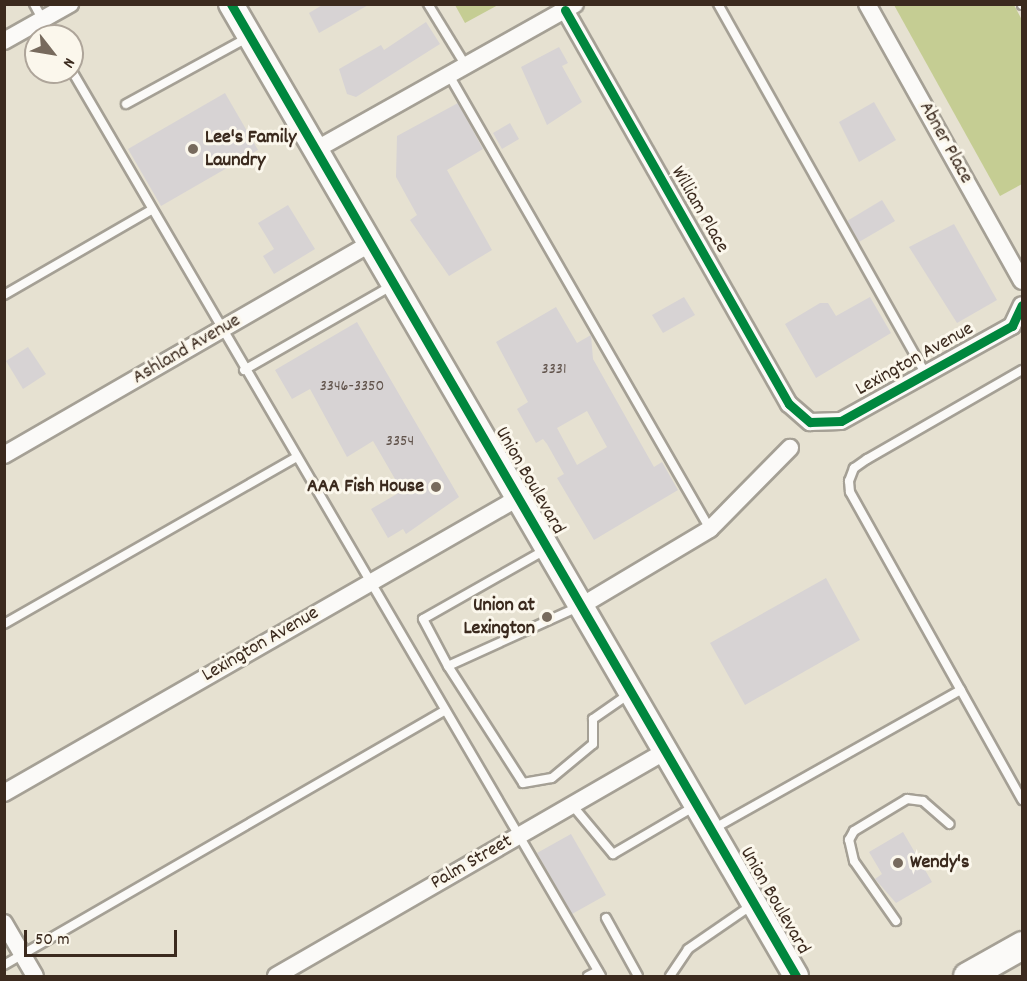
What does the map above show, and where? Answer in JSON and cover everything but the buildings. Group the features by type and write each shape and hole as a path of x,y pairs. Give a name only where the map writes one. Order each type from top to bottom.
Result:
{"main road":[{"name":"Union Boulevard","path":"231,4 581,606 668,750 796,976"},
{"path":"968,976 1023,945"}],"street":[{"path":"4,41 70,4"},
{"name":"Abner Place","path":"867,4 1023,281"},
{"path":"315,150 570,8"},
{"name":"William Place","path":"570,8 789,404 810,422"},
{"name":"Ashland Avenue","path":"4,455 370,244"},
{"name":"Lexington Avenue","path":"810,422 841,421 1012,326 1023,305"},
{"path":"581,606 710,529 790,448"},
{"name":"Lexington Avenue","path":"4,793 518,498"},
{"name":"Palm Street","path":"276,976 668,750"},
{"path":"4,923 35,976"}],"lane":[{"path":"34,4 44,24"},
{"path":"428,4 466,66"},
{"path":"718,4 926,374"},
{"path":"126,104 249,37"},
{"path":"450,75 710,529"},
{"path":"79,84 220,331 599,974 588,976"},
{"path":"4,294 151,210"},
{"path":"244,370 394,285"},
{"path":"1023,370 867,459 854,468 849,481 850,492 1023,800"},
{"path":"4,624 295,458"},
{"path":"548,549 423,619 448,666 523,783 552,778 593,744 593,719 632,692"},
{"path":"448,666 581,606"},
{"path":"712,829 961,690"},
{"path":"4,965 444,711"},
{"path":"896,921 854,861 849,840 854,831 907,799 923,801 949,824"},
{"path":"572,805 613,854 698,804"},
{"path":"670,976 688,948 754,903"},
{"path":"606,918 638,976"}],"green space":[{"path":"455,5 498,5 465,23"},
{"path":"894,5 1014,5 1022,20 1022,184 1000,196"}],"cycle path":[{"path":"231,4 796,976"},
{"path":"565,10 789,404 810,422 841,421 1012,326 1022,305"}],"place":[{"name":"Lee's Family Laundry","path":"193,149"},
{"name":"AAA Fish House","path":"436,487"},
{"name":"Union at Lexington","path":"547,617"},
{"name":"Wendy's","path":"898,863"}]}
